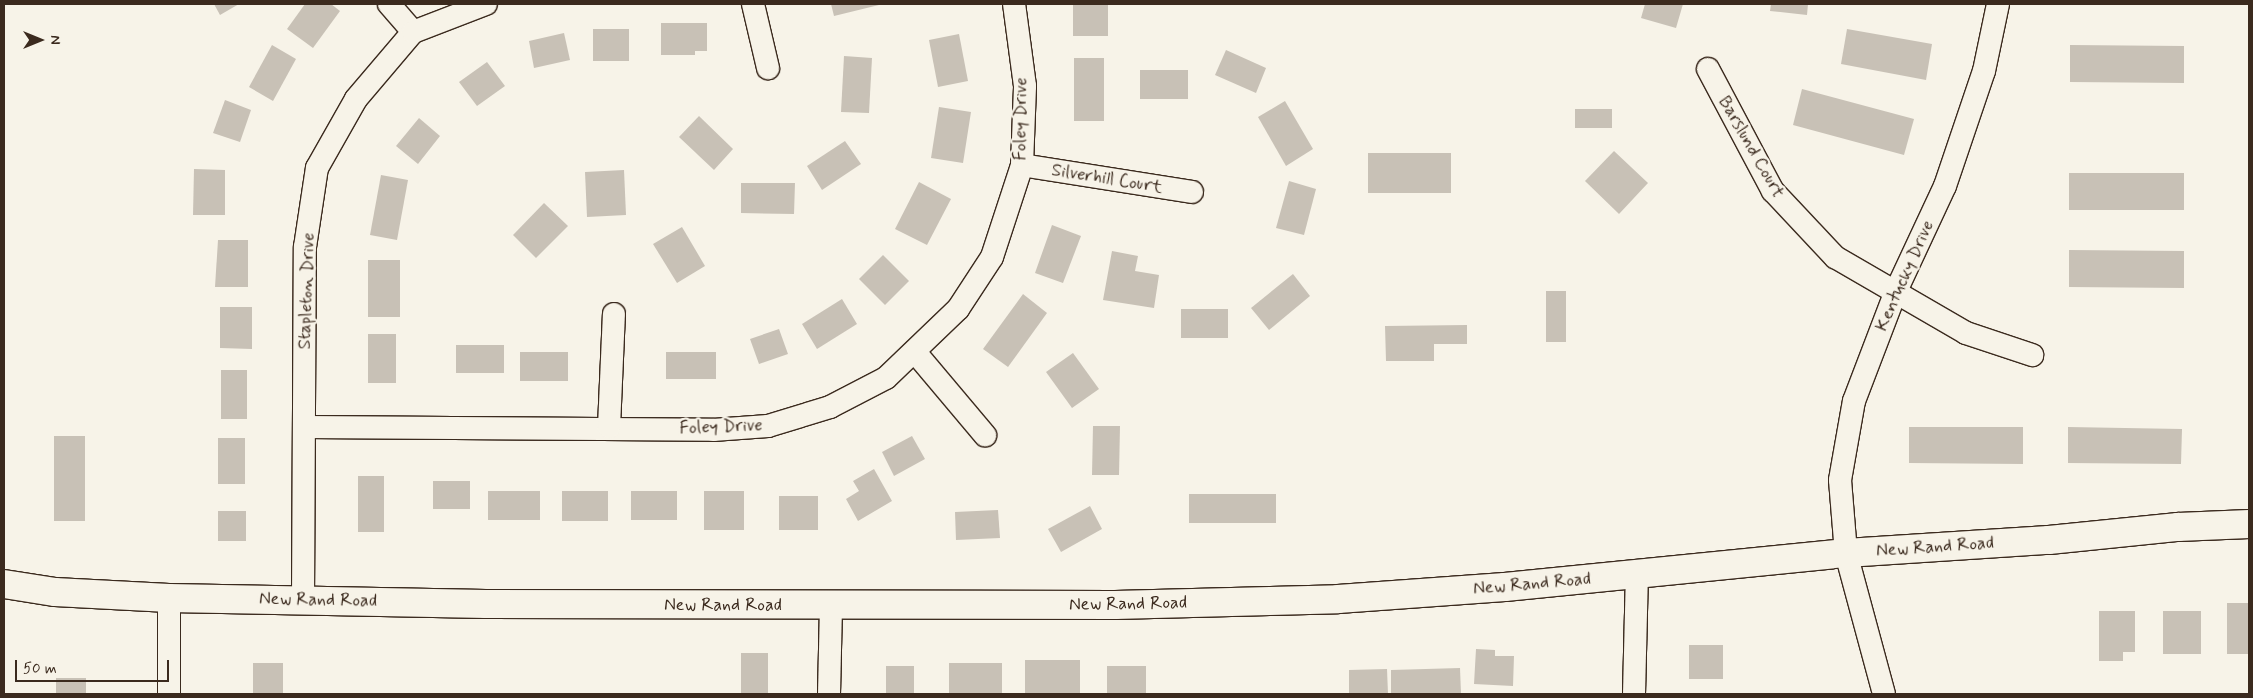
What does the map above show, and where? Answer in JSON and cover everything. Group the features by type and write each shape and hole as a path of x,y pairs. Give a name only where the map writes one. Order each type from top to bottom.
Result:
{"street":[{"path":"389,4 413,32"},
{"name":"Stapleton Drive","path":"303,599 305,247 317,168 356,99 413,32 486,4"},
{"path":"753,4 768,68"},
{"name":"Foley Drive","path":"305,427 609,427 713,430 768,426 830,407 886,378 916,352 958,309 992,257 1022,165 1025,86 1014,4"},
{"name":"Kentucky Drive","path":"1884,694 1846,553 1840,480 1854,401 1896,291 1945,186 1984,71 1998,4"},
{"name":"Barslund Court","path":"1708,69 1773,191 1835,257 1966,333 2032,354"},
{"name":"Silverhill Court","path":"1022,165 1192,192"},
{"path":"609,427 614,314"},
{"path":"916,352 985,435"},
{"name":"New Rand Road","path":"4,584 55,592 169,598 496,604 1115,605 1338,599 1637,575 1846,553 2049,540 2178,527 2249,524"},
{"path":"1634,694 1637,575"},
{"path":"169,598 169,694"},
{"path":"829,694 830,605"}],"building":[{"path":"214,4 239,4 220,15"},
{"path":"305,4 331,4 340,11 313,48 287,29"},
{"path":"831,4 879,4 879,5 834,16"},
{"path":"1073,4 1108,4 1108,36 1073,36"},
{"path":"1645,4 1683,4 1676,28 1641,18"},
{"path":"1771,4 1808,4 1807,15 1770,11"},
{"path":"661,23 707,23 707,51 695,51 695,55 661,55"},
{"path":"593,29 629,29 629,61 593,61"},
{"path":"1847,29 1932,44 1926,80 1841,64"},
{"path":"564,33 570,60 534,68 529,41"},
{"path":"959,34 968,81 938,87 929,40"},
{"path":"272,45 296,59 273,101 249,87"},
{"path":"2070,45 2184,46 2184,83 2070,82"},
{"path":"1226,50 1266,68 1256,93 1215,75"},
{"path":"844,56 872,58 869,113 841,112"},
{"path":"1074,58 1104,58 1104,121 1074,121"},
{"path":"487,62 505,86 477,106 459,82"},
{"path":"1140,70 1188,70 1188,99 1140,99"},
{"path":"1802,89 1914,119 1904,155 1793,125"},
{"path":"225,100 251,110 240,142 213,133"},
{"path":"1285,101 1313,149 1286,166 1258,117"},
{"path":"939,107 971,112 963,163 931,158"},
{"path":"1575,109 1612,109 1612,128 1575,128"},
{"path":"699,116 733,149 714,170 679,137"},
{"path":"419,118 440,136 418,164 396,146"},
{"path":"845,141 861,164 822,190 807,166"},
{"path":"1614,151 1648,183 1619,214 1585,181"},
{"path":"1368,153 1451,153 1451,193 1368,193"},
{"path":"194,169 225,170 225,215 193,215"},
{"path":"624,170 626,215 587,217 585,172"},
{"path":"2069,173 2184,173 2184,210 2069,210"},
{"path":"381,175 408,180 397,240 370,235"},
{"path":"1289,181 1316,189 1304,235 1276,228"},
{"path":"919,182 951,199 927,245 895,229"},
{"path":"741,183 795,183 794,214 741,213"},
{"path":"544,203 568,226 536,258 513,235"},
{"path":"1052,225 1081,236 1063,283 1035,273"},
{"path":"682,227 705,266 677,283 653,244"},
{"path":"218,240 248,240 248,287 215,287"},
{"path":"2069,250 2184,251 2184,288 2069,287"},
{"path":"1112,251 1138,256 1135,271 1159,275 1154,308 1103,300"},
{"path":"883,255 909,281 885,305 859,279"},
{"path":"368,260 400,260 400,317 368,317"},
{"path":"1293,274 1310,296 1269,330 1251,308"},
{"path":"1546,291 1566,291 1566,342 1546,342"},
{"path":"1023,294 1047,313 1008,367 983,349"},
{"path":"842,299 857,324 817,349 802,324"},
{"path":"220,307 252,307 252,349 220,348"},
{"path":"1181,309 1228,309 1228,338 1181,338"},
{"path":"1467,325 1467,344 1434,344 1434,361 1386,361 1385,326"},
{"path":"779,329 788,354 759,364 750,339"},
{"path":"368,334 396,334 396,383 368,383"},
{"path":"456,345 504,345 504,373 456,373"},
{"path":"520,352 568,352 568,381 520,381"},
{"path":"666,352 716,352 716,379 666,379"},
{"path":"1073,353 1099,389 1072,408 1046,372"},
{"path":"221,370 247,370 247,419 221,419"},
{"path":"1093,426 1120,426 1119,475 1092,475"},
{"path":"1909,427 2023,427 2023,464 1909,463"},
{"path":"2068,427 2182,429 2181,464 2068,463"},
{"path":"54,436 85,436 85,521 54,521"},
{"path":"912,436 925,459 894,476 882,452"},
{"path":"218,438 245,438 245,484 218,484"},
{"path":"874,469 892,501 858,521 846,499 859,491 853,481"},
{"path":"358,476 384,476 384,532 358,532"},
{"path":"433,481 470,481 470,509 433,509"},
{"path":"488,491 540,491 540,520 488,520"},
{"path":"562,491 608,491 608,521 562,521"},
{"path":"631,491 677,491 677,520 631,520"},
{"path":"704,491 744,491 744,530 704,530"},
{"path":"1189,494 1276,494 1276,523 1189,523"},
{"path":"779,496 818,496 818,530 779,530"},
{"path":"1090,506 1102,529 1061,552 1048,529"},
{"path":"998,510 1000,538 956,540 955,512"},
{"path":"218,511 246,511 246,541 218,541"},
{"path":"2227,603 2249,603 2249,654 2227,654"},
{"path":"2099,611 2135,611 2135,652 2123,652 2123,661 2099,661"},
{"path":"2163,611 2201,611 2201,654 2163,654"},
{"path":"1689,645 1723,645 1723,679 1689,679"},
{"path":"1476,649 1495,650 1495,656 1514,656 1513,686 1474,684"},
{"path":"741,653 768,653 768,694 741,694"},
{"path":"1025,660 1080,660 1080,693 1025,693"},
{"path":"253,663 283,663 283,694 253,694"},
{"path":"949,663 1002,663 1002,694 949,694"},
{"path":"886,666 914,666 914,694 886,694"},
{"path":"1107,666 1146,666 1146,693 1107,693"},
{"path":"1460,668 1461,694 1391,694 1391,670"},
{"path":"1387,669 1388,694 1349,694 1349,670"},
{"path":"56,678 86,678 86,694 56,694"}]}
